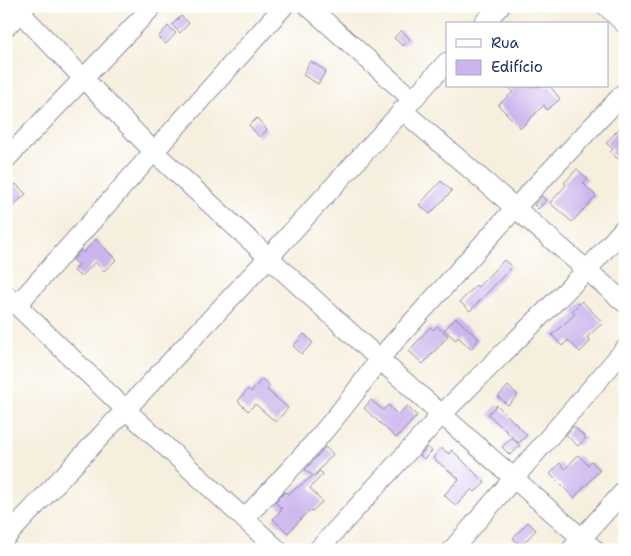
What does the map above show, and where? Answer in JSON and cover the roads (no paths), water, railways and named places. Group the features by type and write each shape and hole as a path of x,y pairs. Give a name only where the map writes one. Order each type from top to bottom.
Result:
{"street":[{"path":"6,160 153,6"},
{"path":"278,550 125,410 12,300 154,152 284,6"},
{"path":"308,6 407,104 516,207 625,303"},
{"path":"485,22 500,6"},
{"path":"606,6 625,24"},
{"path":"6,27 20,8 154,152 379,358 514,477 582,546 625,490"},
{"path":"6,537 269,257 446,63"},
{"path":"244,518 280,480 365,380 379,358 516,207 625,92"},
{"path":"318,550 442,414 587,270 625,227"},
{"path":"452,550 625,349"}]}
